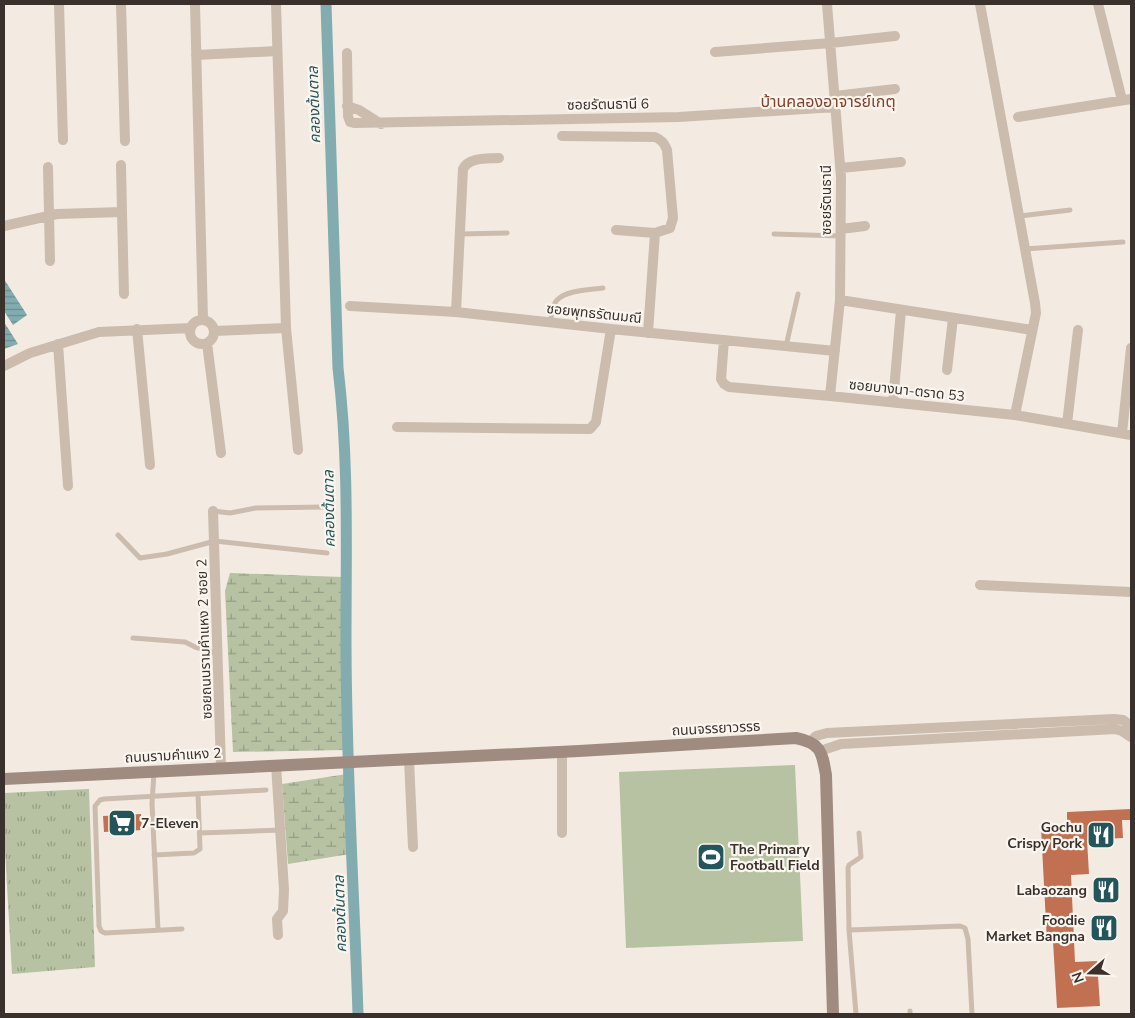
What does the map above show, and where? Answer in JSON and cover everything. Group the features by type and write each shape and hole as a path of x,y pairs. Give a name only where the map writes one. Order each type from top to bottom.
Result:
{"main road":[{"name":"ถนนจรรยาวรรธ","path":"350,762 796,738 811,741"},
{"path":"811,741 820,751 826,775 833,1014"},
{"name":"ถนนรามคำแหง 2","path":"4,778 350,762"}],"street":[{"path":"59,4 63,140"},
{"path":"121,4 125,141"},
{"path":"195,4 203,319"},
{"path":"276,4 286,328 298,450"},
{"name":"ซอยรัตนธานี","path":"827,4 841,168 840,300 830,396"},
{"path":"980,4 1036,314 1015,415"},
{"path":"1018,117 1127,99 1098,4"},
{"path":"716,52 895,36"},
{"path":"196,55 277,51"},
{"path":"347,53 348,106 354,107 381,124"},
{"path":"835,96 895,89"},
{"name":"ซอยรัตนธานี 6","path":"348,106 350,122 381,124 679,117 836,107"},
{"path":"562,136 646,136 660,139 667,150 672,218 670,228 655,233 616,230"},
{"path":"456,312 463,169 465,164 470,161 499,158"},
{"path":"841,168 901,162"},
{"path":"121,165 124,294"},
{"path":"48,167 50,261"},
{"path":"4,226 49,215 122,212"},
{"path":"840,232 865,226"},
{"path":"648,333 655,233"},
{"path":"840,300 1032,330"},
{"name":"ซอยพุทธรัตนมณี","path":"350,306 456,312 835,351"},
{"path":"893,402 901,310"},
{"path":"947,370 953,318"},
{"path":"203,319 212,324 215,331 213,339 207,343 199,344 191,336 191,328 195,322 203,319"},
{"path":"4,366 30,353 99,332 191,328"},
{"path":"215,331 286,328"},
{"path":"397,427 590,429 596,422 611,329"},
{"path":"137,330 150,465"},
{"path":"1067,424 1078,330"},
{"name":"ซอยบางนา-ตราด 53","path":"724,340 721,380 729,387 1015,415 1127,434"},
{"path":"207,343 221,453"},
{"path":"58,344 68,486"},
{"path":"1127,434 1131,348"},
{"name":"ซอยถนนรามคำแหง 2 ซอย 2","path":"213,511 222,767"},
{"path":"980,585 1131,592"},
{"path":"811,741 816,736 827,733 997,724 1123,720 1131,726"},
{"path":"820,751 841,744 1115,729 1131,737"},
{"path":"562,752 562,833"},
{"path":"409,760 413,846"},
{"path":"276,765 284,890 283,911 277,919 278,935"}],"lane":[{"path":"1019,216 1070,210"},
{"path":"774,234 840,232"},
{"path":"459,234 507,233"},
{"path":"1025,249 1123,242"},
{"path":"550,322 554,305 558,299 581,290 603,288"},
{"path":"786,346 798,294"},
{"path":"213,511 230,513 256,508 325,507"},
{"path":"118,535 140,558 167,554 215,541 327,553"},
{"path":"133,638 186,642 218,654"},
{"path":"997,724 998,736"},
{"path":"154,771 152,797 158,930"},
{"path":"182,929 105,933 100,931 95,806 104,799 266,790"},
{"path":"154,855 194,853 200,849 198,794"},
{"path":"200,833 281,830"},
{"path":"856,1014 849,930 848,868 849,865 861,857 860,833"},
{"path":"849,930 960,926 965,928 968,939 972,1014"}],"green space":[{"path":"230,573 342,577 345,750 233,752 225,591"},
{"name":"The Primary Football Field","path":"795,765 803,941 626,948 619,772"},
{"path":"347,774 350,854 288,864 282,784"},
{"path":"89,789 95,967 12,974 4,832 4,793"}],"water":[{"path":"4,279 27,315 13,325 4,311"},
{"path":"4,322 18,344 4,349"}],"building":[{"path":"1131,809 1131,820 1122,820 1123,838 1087,840 1089,874 1071,875 1075,962 1097,961 1100,1006 1057,1008 1053,941 1047,942 1041,828 1067,826 1067,812"},
{"name":"7-Eleven","path":"141,814 142,830 104,832 103,816"}],"waterway":[{"name":"คลองต้นตาล","path":"326,4 338,368 344,436 347,734 358,1014"}],"place":[{"name":"7-Eleven","path":"122,823"},
{"name":"Gochu Crispy Pork","path":"1101,835"},
{"name":"The Primary Football Field","path":"711,857"},
{"name":"Labaozang","path":"1106,890"},
{"name":"Foodie Market Bangna","path":"1104,928"}],"district":[{"name":"บ้านคลองอาจารย์เกตุ","path":"828,101"}]}
